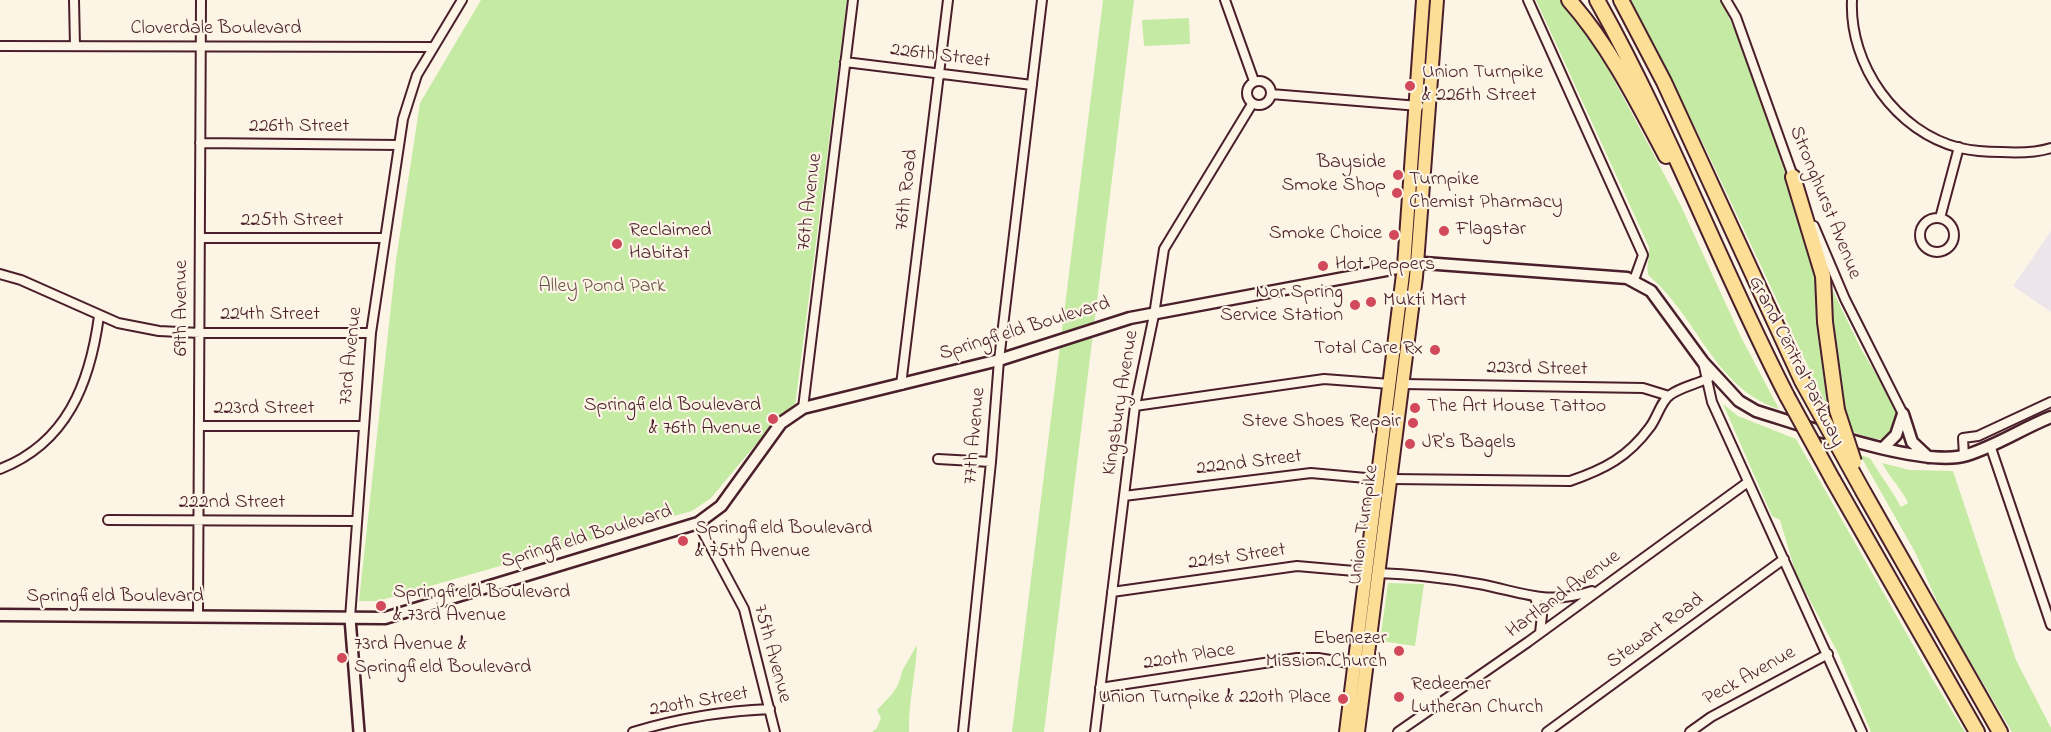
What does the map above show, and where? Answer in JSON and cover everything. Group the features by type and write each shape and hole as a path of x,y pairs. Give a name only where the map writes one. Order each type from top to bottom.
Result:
{"highway":[{"path":"1569,0 1607,53 1652,130 1747,312"},
{"name":"Grand Central Parkway","path":"1597,0 1665,132 1787,396 1977,732"},
{"name":"Grand Central Parkway","path":"1621,0 1673,100 1802,381 2000,732"},
{"path":"1793,177 1823,276 1837,410 1864,493"}],"main road":[{"name":"Union Turnpike","path":"1346,732 1355,664 1391,479 1423,0"},
{"name":"Union Turnpike","path":"1358,732 1372,573 1377,478 1418,264 1437,0"},
{"name":"Springfield Boulevard","path":"0,615 385,618 698,523 721,506 781,423 803,408 999,360 1130,318 1418,264 1438,263 1634,280"},
{"path":"1634,280 1651,291 1712,377 1739,401 1756,411 1883,448 1929,458 1964,456 2051,417"},
{"path":"1883,448 1896,435 1903,414"},
{"path":"1903,414 1912,442 1929,458"}],"street":[{"path":"74,0 75,46"},
{"name":"69th Avenue","path":"198,616 201,0"},
{"name":"73rd Avenue","path":"359,732 350,618 371,333 408,99 417,75 432,47 462,0"},
{"name":"76th Avenue","path":"803,408 853,0"},
{"name":"76th Road","path":"901,385 948,0"},
{"name":"77th Avenue","path":"963,732 991,462 999,360 1042,0"},
{"path":"1225,0 1254,81"},
{"path":"1528,0 1643,255 1634,280"},
{"name":"Stronghurst Avenue","path":"1726,0 1736,17 1793,177 1845,299 1903,414"},
{"path":"1852,0 1856,42 1864,65 1880,91 1896,110 1916,127 1939,140 1959,147 1988,152 2012,153 2051,148"},
{"name":"Cloverdale Boulevard","path":"0,46 432,47"},
{"name":"226th Street","path":"845,62 1032,85"},
{"path":"1254,81 1266,83 1269,86 1271,94 1266,103 1262,105 1252,104 1246,93 1254,81"},
{"path":"1271,94 1430,106"},
{"name":"Kingsbury Avenue","path":"1095,732 1135,406 1154,315 1164,249 1252,104"},
{"name":"226th Street","path":"200,143 399,145"},
{"path":"1940,218 1959,147"},
{"path":"1940,218 1951,224 1954,236 1949,247 1938,252 1926,248 1922,243 1921,231 1928,221 1940,218"},
{"name":"225th Street","path":"200,238 385,238"},
{"name":"224th Street","path":"0,274 21,280 118,324 159,331 371,333"},
{"path":"0,469 36,450 50,438 69,413 89,369 99,316"},
{"path":"1391,479 1570,482 1620,459 1652,425 1669,396 1712,377 1712,402 1862,732"},
{"name":"223rd Street","path":"1135,406 1324,379 1396,384 1643,388 1669,396"},
{"path":"1964,456 1963,438 1978,436 2051,402"},
{"name":"223rd Street","path":"199,426 364,426"},
{"path":"1989,445 2051,625"},
{"path":"938,459 991,462"},
{"name":"222nd Street","path":"1124,496 1311,472 1377,478"},
{"name":"Hartland Avenue","path":"1398,732 1540,633 1748,482"},
{"name":"222nd Street","path":"108,520 357,521"},
{"name":"75th Avenue","path":"698,523 744,609 775,732"},
{"name":"Stewart Road","path":"1547,732 1784,559"},
{"name":"221st Street","path":"1113,592 1297,566 1440,577 1535,598 1563,598 1600,588"},
{"path":"1535,598 1542,615 1540,633"},
{"name":"Peck Avenue","path":"1690,732 1711,717 1828,654"},
{"name":"220th Place","path":"1100,688 1297,658 1318,658 1355,664"},
{"name":"220th Street","path":"633,732 691,717 770,709"}],"shaded area":[{"path":"2051,231 2051,312 2013,286"}],"green space":[{"name":"Alley Pond Park","path":"481,0 847,0 795,406 777,419 711,498 692,511 378,601 359,601 396,260 420,103"},
{"path":"1103,0 1134,0 1044,732 1012,732"},
{"path":"1536,0 1563,0 1576,14 1596,46 1681,206 1741,337 1779,409 1757,399 1722,369 1681,311 1649,276 1647,270 1649,247"},
{"path":"1631,0 1721,0 1740,42 1819,270 1830,407 1827,406 1707,151"},
{"path":"1189,18 1190,44 1144,46 1142,20"},
{"path":"1832,289 1861,349 1898,411 1896,429 1891,436 1886,438 1861,435 1850,431 1848,426 1836,377"},
{"path":"1723,404 1738,416 1796,439 1965,732 1871,732 1838,653 1796,574 1780,520 1772,516"},
{"path":"1860,455 1870,458 1901,507 1908,503 1882,463 1910,470 1953,471 2016,660 2051,732 2012,732 1945,619 1915,552"},
{"path":"1388,583 1424,584 1415,646 1380,641"},
{"path":"917,645 909,732 872,732 877,728 881,718 877,710 898,685 903,669"}],"place":[{"name":"Union Turnpike & 226th Street","path":"1410,86"},
{"name":"Bayside Smoke Shop","path":"1398,175"},
{"name":"Turnpike Chemist Pharmacy","path":"1397,193"},
{"name":"Flagstar","path":"1444,231"},
{"name":"Smoke Choice","path":"1394,235"},
{"name":"Reclaimed Habitat","path":"617,244"},
{"name":"Hot Peppers","path":"1323,266"},
{"name":"Mukti Mart","path":"1371,302"},
{"name":"Nor Spring Service Station","path":"1355,305"},
{"name":"Total Care Rx","path":"1435,350"},
{"name":"The Art House Tattoo","path":"1415,408"},
{"name":"Springfield Boulevard & 76th Avenue","path":"773,419"},
{"name":"Steve Shoes Repair","path":"1413,423"},
{"name":"JR's Bagels","path":"1410,444"},
{"name":"Springfield Boulevard & 75th Avenue","path":"683,541"},
{"name":"Springfield Boulevard & 73rd Avenue","path":"381,606"},
{"name":"Ebenezer Mission Church","path":"1399,651"},
{"name":"73rd Avenue & Springfield Boulevard","path":"342,658"},
{"name":"Redeemer Lutheran Church","path":"1399,697"},
{"name":"Union Turnpike & 220th Place","path":"1343,699"}]}
